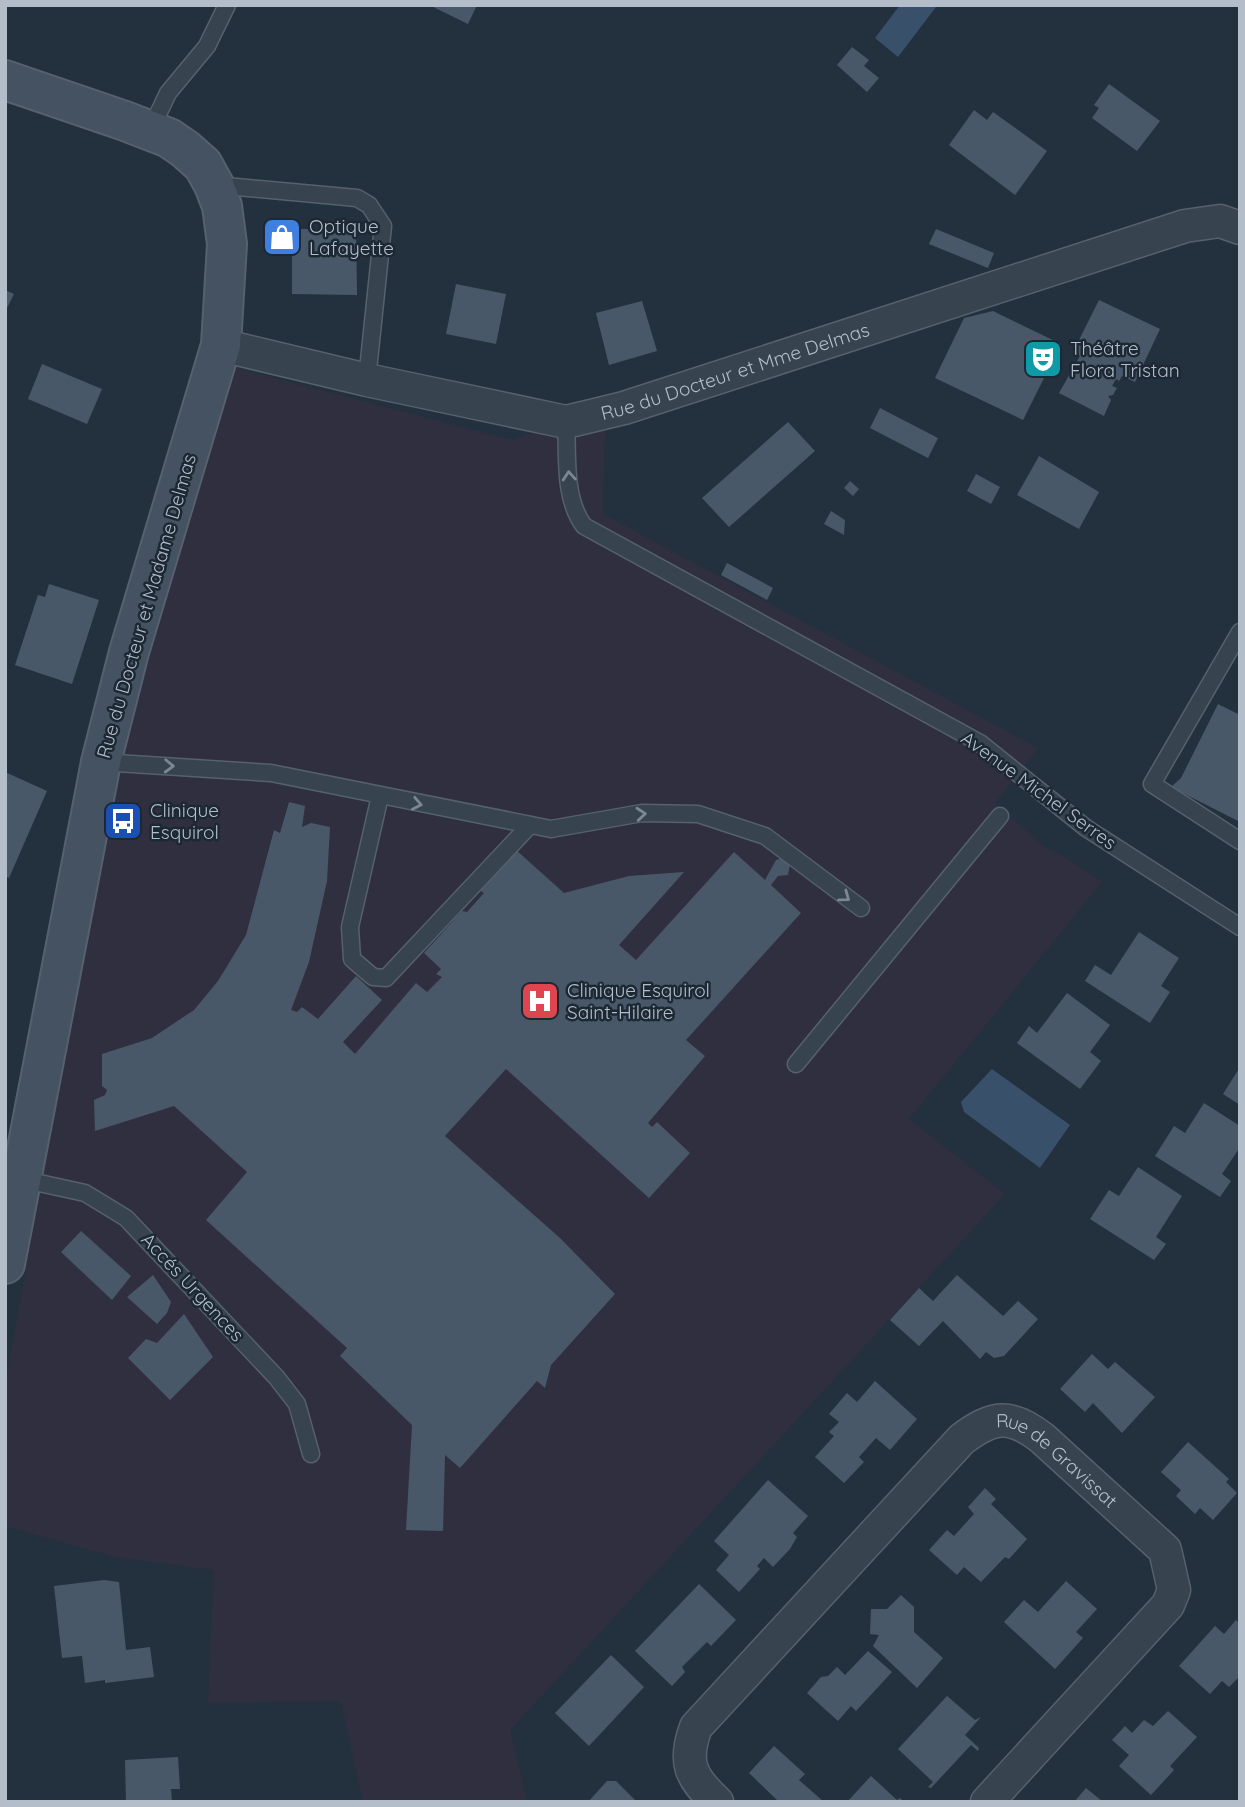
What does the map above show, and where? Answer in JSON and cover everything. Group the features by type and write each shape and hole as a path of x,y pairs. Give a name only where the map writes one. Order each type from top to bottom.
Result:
{"street":[{"name":"Rue du Docteur et Madame Delmas","path":"5,80 169,138 193,156 214,185 222,206 227,244 221,345 130,652 101,762 5,1264"},
{"name":"Rue du Docteur et Mme Delmas","path":"221,345 367,380 566,422 624,408 1185,226 1220,221 1240,228"},
{"name":"Rue de Gravissat","path":"717,1802 700,1786 692,1770 687,1751 696,1727 962,1439 985,1422 1005,1421 1025,1425 1042,1438 1165,1550 1174,1590 1168,1605 987,1802"}],"lane":[{"path":"150,131 168,93 207,46 227,5"},
{"path":"214,185 357,198 369,205 383,226 367,380"},
{"name":"Avenue Michel Serres","path":"566,422 569,484 576,515 584,526 980,743 1086,828 1240,927"},
{"path":"1240,632 1152,784 1240,841"},
{"path":"101,762 271,773 551,829 642,813 698,814 721,819 765,836 861,908"},
{"path":"380,796 350,927 352,959 373,978 386,978 530,825"},
{"path":"796,1064 1000,816"},
{"name":"Accés Urgences","path":"21,1179 85,1193 126,1218 277,1378 297,1404 311,1454"}],"shaded area":[{"path":"900,5 936,7 898,57 875,38"},
{"name":"Clinique Esquirol Saint-Hilaire","path":"232,367 512,440 566,422 605,429 603,514 1038,748 995,803 1043,846 1102,882 909,1119 1005,1194 510,1730 527,1802 363,1802 341,1701 208,1703 214,1570 115,1557 5,1526 5,1386 113,788"},
{"path":"992,1069 1070,1125 1040,1168 964,1112 961,1102"}],"building":[{"path":"429,5 477,5 468,24"},
{"path":"852,47 869,60 864,66 879,78 867,92 837,65"},
{"path":"1109,84 1160,121 1137,151 1092,118 1099,108 1094,105"},
{"path":"974,110 987,120 993,112 1047,151 1015,195 949,145"},
{"path":"288,229 356,229 357,295 292,294 292,246 288,246"},
{"path":"936,229 994,253 988,268 929,244"},
{"path":"456,284 506,294 496,344 446,334"},
{"path":"5,290 14,294 5,312"},
{"path":"1099,300 1160,329 1135,382 1122,376 1119,381 1116,379 1112,386 1117,388 1113,395 1108,396 1111,400 1104,416 1059,393 1080,356 1073,352"},
{"path":"642,301 657,351 609,365 596,313"},
{"path":"993,311 1061,344 1023,420 935,378 964,318"},
{"path":"42,364 102,389 87,424 28,399"},
{"path":"880,408 938,438 928,458 870,428"},
{"path":"788,422 815,451 729,527 702,498"},
{"path":"1039,456 1099,492 1079,529 1017,495"},
{"path":"976,474 1000,487 991,504 967,491"},
{"path":"850,481 859,489 853,496 844,488"},
{"path":"831,511 845,520 844,535 824,524"},
{"path":"727,563 773,588 767,600 721,575"},
{"path":"49,584 99,600 72,684 15,665 38,595 45,597"},
{"path":"1218,704 1240,715 1240,822 1171,787 1181,778"},
{"path":"5,772 47,791 9,878 5,876"},
{"path":"289,802 305,806 302,827 311,823 330,827 327,881 309,962 291,1010 297,1012 302,1007 318,1019 356,976 382,1000 343,1042 355,1054 416,983 427,992 442,977 436,974 441,969 424,953 462,911 467,912 484,893 479,890 516,850 564,893 629,876 684,872 619,945 636,960 734,852 765,880 776,860 782,858 790,864 788,875 778,876 771,885 801,913 686,1040 705,1056 648,1123 652,1127 657,1122 690,1153 649,1198 506,1069 445,1136 560,1238 615,1294 551,1365 545,1388 537,1381 460,1468 445,1455 443,1531 406,1530 412,1425 340,1356 347,1348 206,1220 247,1172 174,1106 95,1131 94,1100 105,1095 107,1090 102,1086 102,1054 152,1038 194,1010 218,981 246,935 274,830 280,833"},
{"path":"1139,932 1179,958 1161,986 1170,992 1150,1023 1085,981 1095,965 1111,975"},
{"path":"1067,993 1110,1025 1090,1052 1101,1061 1080,1089 1017,1043 1029,1026 1037,1033"},
{"path":"1240,1067 1240,1105 1223,1094"},
{"path":"1204,1103 1240,1126 1240,1147 1222,1174 1231,1181 1220,1197 1155,1156 1174,1126 1185,1133"},
{"path":"1138,1167 1182,1196 1156,1237 1166,1244 1154,1260 1090,1219 1109,1190 1119,1196"},
{"path":"81,1231 131,1276 112,1300 61,1252"},
{"path":"153,1275 171,1302 167,1313 157,1324 127,1297"},
{"path":"957,1275 1003,1316 1018,1301 1038,1319 1004,1356 994,1358 986,1352 980,1359 943,1321 919,1346 890,1320 919,1288 933,1301"},
{"path":"184,1314 213,1357 170,1400 128,1358 146,1339 157,1343"},
{"path":"1092,1354 1108,1369 1115,1362 1155,1397 1122,1433 1093,1403 1085,1412 1060,1389"},
{"path":"875,1381 917,1419 890,1450 876,1438 859,1457 864,1462 844,1483 815,1457 834,1436 829,1432 839,1422 829,1414 847,1393 857,1402"},
{"path":"1188,1442 1229,1479 1226,1482 1237,1493 1213,1520 1200,1508 1195,1514 1176,1496 1181,1490 1161,1472"},
{"path":"768,1480 808,1516 793,1533 797,1537 790,1549 773,1567 764,1558 757,1566 760,1569 739,1592 716,1570 729,1555 714,1541"},
{"path":"985,1488 996,1499 991,1504 1027,1539 1009,1559 1005,1557 981,1582 964,1567 957,1575 929,1550 947,1530 954,1536 974,1514 968,1507"},
{"path":"104,1580 119,1582 126,1650 150,1647 154,1677 85,1683 82,1656 62,1658 54,1586"},
{"path":"1066,1581 1097,1609 1076,1632 1083,1638 1055,1669 1004,1622 1024,1600 1038,1612"},
{"path":"699,1584 736,1620 711,1646 707,1642 682,1667 685,1672 672,1686 635,1651"},
{"path":"901,1595 914,1607 914,1632 943,1658 917,1688 873,1646 879,1635 870,1634 871,1609 887,1609"},
{"path":"1236,1620 1240,1624 1240,1676 1229,1687 1222,1681 1210,1694 1179,1666 1215,1626 1224,1634"},
{"path":"868,1651 892,1672 856,1711 851,1706 838,1721 807,1693 821,1677 828,1676 837,1667 845,1675"},
{"path":"611,1655 644,1687 589,1746 555,1713"},
{"path":"947,1696 975,1720 981,1717 965,1735 979,1748 978,1751 971,1745 931,1788 928,1787 933,1782 898,1749"},
{"path":"1168,1711 1197,1737 1170,1766 1174,1770 1151,1795 1119,1766 1129,1755 1112,1740 1125,1726 1132,1733 1144,1720 1153,1726"},
{"path":"774,1746 805,1774 799,1780 824,1802 779,1802 749,1773"},
{"path":"178,1757 180,1789 171,1789 172,1802 126,1802 125,1760"},
{"path":"871,1776 897,1800 900,1798 904,1802 847,1802"},
{"path":"607,1781 616,1781 637,1802 588,1802"},
{"path":"1086,1788 1103,1802 1074,1802"}],"place":[{"name":"Optique Lafayette","path":"282,237"},
{"name":"Théâtre Flora Tristan","path":"1043,359"},
{"name":"Clinique Esquirol","path":"123,821"},
{"name":"Clinique Esquirol Saint-Hilaire","path":"540,1001"}]}
